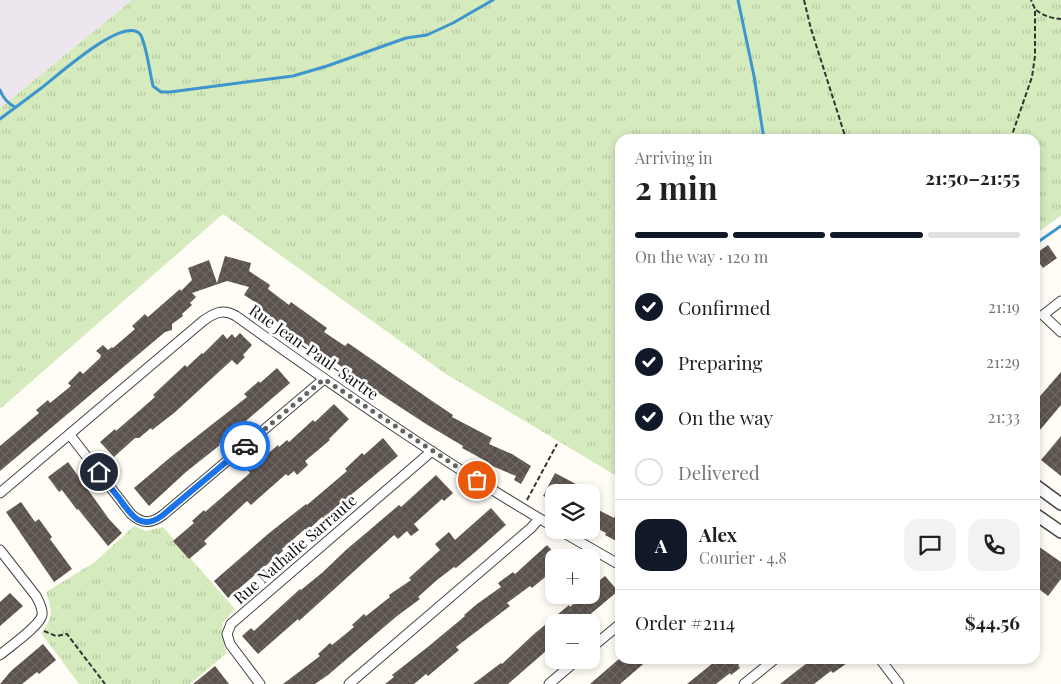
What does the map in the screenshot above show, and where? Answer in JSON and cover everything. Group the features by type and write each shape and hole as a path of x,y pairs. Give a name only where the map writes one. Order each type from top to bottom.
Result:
{"street":[{"path":"1061,301 1043,315 1061,332"},
{"name":"Rue Jean-Paul-Sartre","path":"0,493 203,321 219,312 228,312 432,451 545,522"},
{"path":"70,434 131,514 142,522 152,522 163,515 324,379"},
{"name":"Rue Nathalie Sarraute","path":"260,684 228,640 227,634 232,624 432,451"},
{"path":"1040,489 1061,504"},
{"path":"1040,517 1061,532"},
{"path":"350,684 531,528 539,519"},
{"path":"575,539 615,562"},
{"path":"0,550 40,605 42,614 37,624 0,655"},
{"path":"600,641 615,628"},
{"path":"744,684 770,664"},
{"path":"884,664 899,684"},
{"path":"549,684 566,669"}],"path":[{"path":"804,0 844,134"},
{"path":"1012,134 1032,77 1035,56 1035,9 1032,0"},
{"path":"1035,9 1043,15 1061,19"},
{"path":"523,509 557,444"},
{"path":"37,624 46,632 56,636 67,634 105,684"}],"shaded area":[{"path":"0,0 132,0 0,108"}],"green space":[{"path":"132,0 1061,0 1061,216 1040,231 1040,134 615,134 615,475 446,374 223,214 0,409 0,108"},
{"path":"134,526 146,531 163,527 235,609 222,624 224,646 227,653 190,684 79,684 41,633 48,623 51,614 46,592 95,562"}],"building":[{"path":"1048,245 1057,258 1043,268 1040,264 1040,251"},
{"path":"225,256 251,263 249,271 270,285 268,289 289,305 291,302 327,328 324,332 345,346 348,343 453,415 452,417 492,438 489,444 512,454 531,466 521,484 514,480 516,476 485,463 486,461 462,448 463,446 426,424 300,340 260,308 261,306 244,295 249,287 227,281 192,293 196,297 190,303 192,305 182,314 183,316 172,324 172,330 165,332 0,471 0,446 39,413 36,410 48,400 50,403 71,386 68,383 80,371 83,374 100,358 101,355 96,351 103,345 108,350 113,348 135,329 132,326 145,314 148,317 180,289 181,291 192,280 188,268 209,260 217,283"},
{"path":"240,333 252,345 243,355 245,357 237,365 232,360 174,413 152,430 151,428 139,438 135,438 114,457 100,442 115,429 116,431 155,397 153,395 185,365 187,367 203,354 223,334 227,339 232,334 235,338"},
{"path":"277,368 290,383 149,506 134,488 247,397 244,394"},
{"path":"1061,372 1061,405 1040,430 1040,396"},
{"path":"334,404 349,419 330,440 305,461 308,465 297,475 294,471 288,476 286,474 251,505 247,501 204,541 207,544 189,559 173,541 194,523 192,521 204,510 205,512 250,473 247,469 278,445 279,447 287,440 289,442"},
{"path":"1061,436 1061,476 1041,460"},
{"path":"383,438 398,456 307,531 305,529 282,549 283,551 228,598 214,581 268,534 307,505 347,471 345,469 362,453 364,455"},
{"path":"68,462 109,519 122,533 108,546 62,490 59,492 48,477"},
{"path":"555,473 576,484 549,484"},
{"path":"436,475 453,493 444,501 442,499 414,524 419,530 411,536 407,531 398,539 394,535 299,621 298,619 258,654 242,636 251,628 254,631 300,589 323,572 399,505 401,507"},
{"path":"21,502 35,522 39,519 52,537 50,539 72,569 54,582 6,512"},
{"path":"491,508 506,525 456,568 454,567 437,580 418,597 420,599 315,684 283,684 320,656 318,654 330,643 332,645 354,627 352,625 364,614 366,616 390,597 389,595 411,580 409,578 440,550 435,544 449,532 455,540"},
{"path":"600,511 614,518 615,516 615,540 605,535 606,533 600,530"},
{"path":"547,545 551,549 545,549 545,577 532,588 530,586 507,603 510,606 456,647 459,650 428,676 426,674 414,684 385,684 394,677 392,675 465,616 477,604 501,587 498,583 513,572 515,574"},
{"path":"1040,547 1061,562 1061,579 1048,596 1040,590"},
{"path":"605,576 615,588 615,594 591,614 558,614 569,605 570,607 574,604 600,604 600,580"},
{"path":"10,593 23,606 0,626 0,602"},
{"path":"545,625 545,652 508,684 473,684 502,664"},
{"path":"43,644 56,660 39,674 37,672 22,684 0,684 11,671"},
{"path":"615,662 615,664 643,664 620,684 590,684"},
{"path":"712,664 739,664 740,668 716,684 687,684"},
{"path":"806,664 846,664 833,673 831,671 814,684 780,684"},
{"path":"215,666 229,684 193,684"}],"waterway":[{"path":"0,119 73,62 105,40 119,33 131,30 140,34 142,38 153,86 161,92 170,92 293,76 406,38 427,35 453,23 493,0"},
{"path":"738,0 754,76 763,134"},
{"path":"0,90 6,100 15,107"},
{"path":"1040,241 1061,226"}],"way so far":[{"path":"245,446 324,379 477,480"}],"route":[{"path":"99,472 131,514 142,522 152,522 163,515 245,446"}]}
